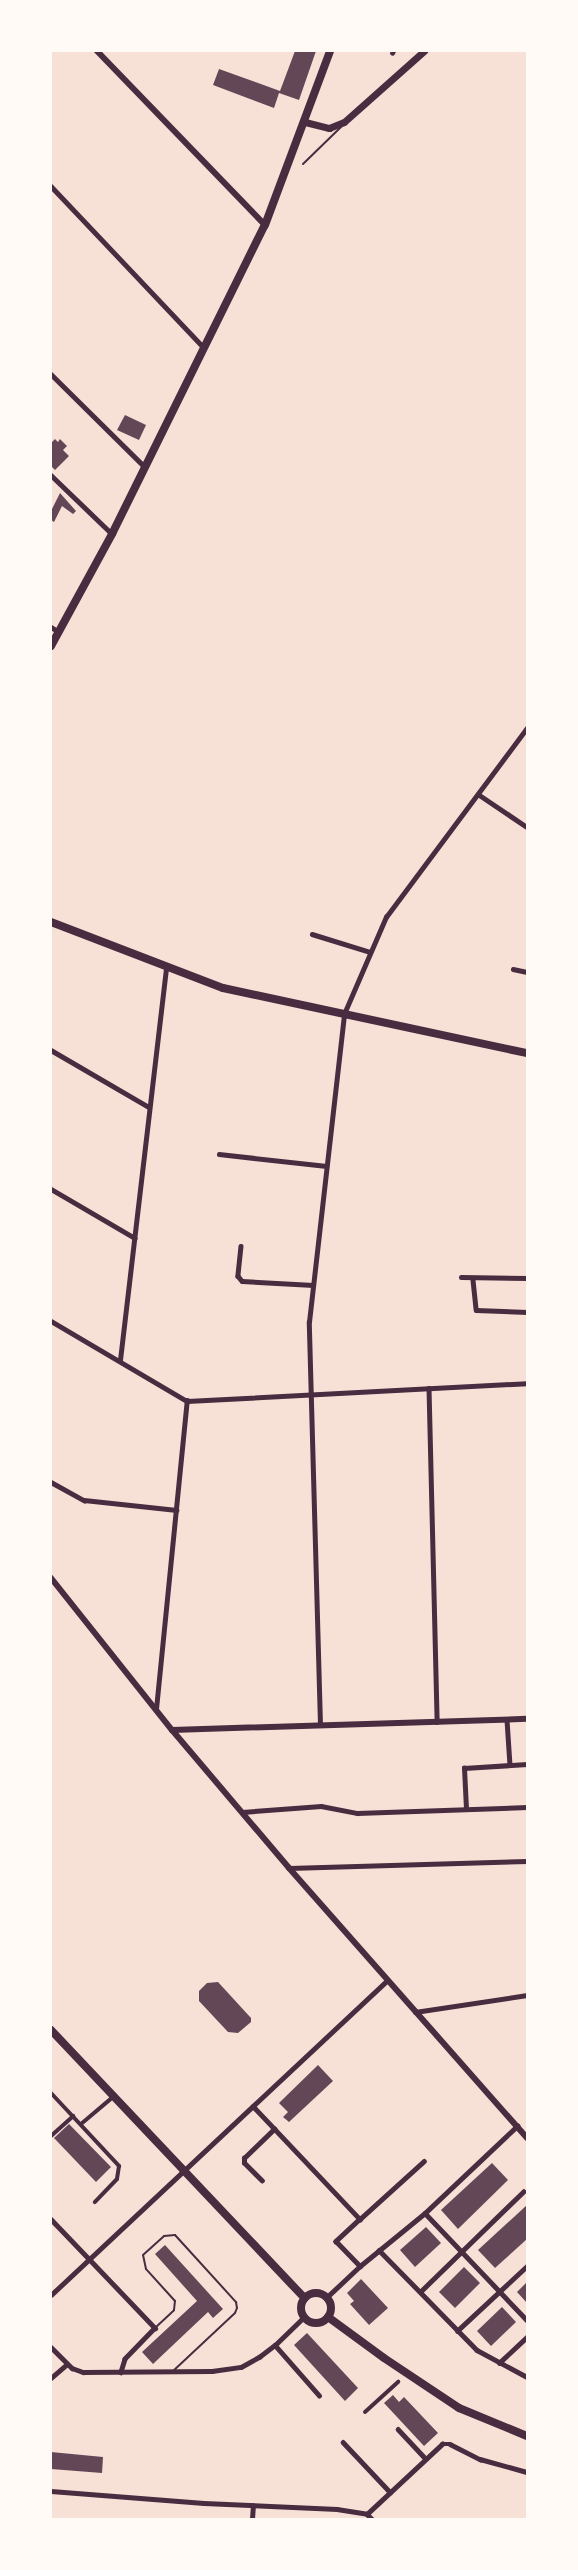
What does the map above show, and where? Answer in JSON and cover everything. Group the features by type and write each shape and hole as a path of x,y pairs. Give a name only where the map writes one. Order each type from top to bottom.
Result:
{"main road":[{"path":"51,646 112,534 265,225 330,51"},
{"path":"305,122 333,128 351,118 424,51"},
{"path":"51,922 223,988 527,1053"},
{"path":"51,2030 304,2298"},
{"path":"315,2292 327,2297 331,2307 328,2317 316,2323 304,2317 300,2307 304,2298 315,2292"},
{"path":"328,2317 459,2408 478,2418 527,2436"}],"street":[{"path":"97,51 265,225"},
{"path":"51,186 204,348"},
{"path":"51,374 146,467"},
{"path":"51,475 112,534"},
{"path":"51,627 59,632"},
{"path":"320,1725 309,1322 344,1014 386,917 527,728"},
{"path":"478,794 527,827"},
{"path":"312,934 370,952"},
{"path":"120,1360 166,966"},
{"path":"513,969 527,972"},
{"path":"51,1050 149,1107"},
{"path":"219,1155 326,1166"},
{"path":"51,1189 135,1238"},
{"path":"242,1246 238,1276 242,1281 313,1285"},
{"path":"461,1277 527,1278"},
{"path":"473,1280 476,1310 527,1312"},
{"path":"51,1321 187,1401 527,1383"},
{"path":"429,1388 436,1722"},
{"path":"156,1709 187,1401"},
{"path":"51,1482 84,1500 176,1510"},
{"path":"51,1578 172,1730 289,1868 526,2137"},
{"path":"172,1730 527,1719"},
{"path":"507,1720 510,1765"},
{"path":"466,1809 464,1768 527,1764"},
{"path":"242,1812 321,1806 357,1813 527,1807"},
{"path":"289,1868 527,1861"},
{"path":"51,2295 387,1980"},
{"path":"415,2012 527,1995"},
{"path":"51,2093 114,2159 120,2171 117,2179 95,2202"},
{"path":"81,2124 114,2097"},
{"path":"253,2106 360,2219"},
{"path":"51,2136 73,2116"},
{"path":"327,2297 360,2266 425,2213 517,2126"},
{"path":"262,2181 244,2163 244,2158 274,2129"},
{"path":"360,2266 336,2241 424,2161"},
{"path":"420,2292 523,2192"},
{"path":"425,2213 527,2320"},
{"path":"51,2218 155,2328 125,2359 121,2372"},
{"path":"379,2250 477,2350 527,2377"},
{"path":"457,2331 527,2266"},
{"path":"51,2347 67,2364 83,2372 212,2371 241,2367 275,2345 304,2317"},
{"path":"499,2363 527,2337"},
{"path":"275,2345 319,2395"},
{"path":"51,2379 67,2364"},
{"path":"365,2412 398,2382"},
{"path":"398,2429 425,2458"},
{"path":"343,2442 390,2492"},
{"path":"367,2514 438,2445 445,2443 480,2459 527,2472"},
{"path":"51,2491 253,2506 337,2509 367,2514 372,2519"},
{"path":"252,2519 253,2506"}],"lane":[{"path":"303,164 351,118"},
{"path":"155,2328 174,2310 176,2301 146,2268 143,2255 164,2236 175,2235 236,2302 237,2308 235,2313 174,2370"}],"building":[{"path":"295,51 316,51 299,100 279,93 274,108 213,85 219,69 280,91"},
{"path":"125,415 146,425 139,440 117,430"},
{"path":"55,439 58,442 60,439 67,446 63,450 69,456 55,470 51,466 51,443"},
{"path":"60,493 76,511 73,514 62,506 54,522 51,520 51,511"},
{"path":"218,1982 251,2018 251,2022 238,2033 228,2032 199,2001 199,1991 207,1983"},
{"path":"318,2065 333,2081 289,2122 283,2117 288,2112 279,2103"},
{"path":"69,2124 111,2167 96,2182 54,2138"},
{"path":"492,2163 508,2180 458,2229 441,2210"},
{"path":"527,2205 527,2239 495,2268 478,2250"},
{"path":"426,2227 441,2243 415,2267 400,2250"},
{"path":"165,2245 223,2309 213,2318 208,2312 153,2364 142,2352 197,2301 155,2254"},
{"path":"464,2267 480,2283 455,2308 439,2292"},
{"path":"361,2279 388,2308 369,2325 350,2304 354,2301 347,2293"},
{"path":"527,2282 527,2303 517,2292"},
{"path":"502,2307 516,2322 491,2346 477,2331"},
{"path":"307,2333 358,2388 345,2401 294,2345"},
{"path":"393,2395 399,2402 404,2397 438,2433 424,2446 384,2403"},
{"path":"51,2452 103,2457 102,2473 51,2469"}]}
